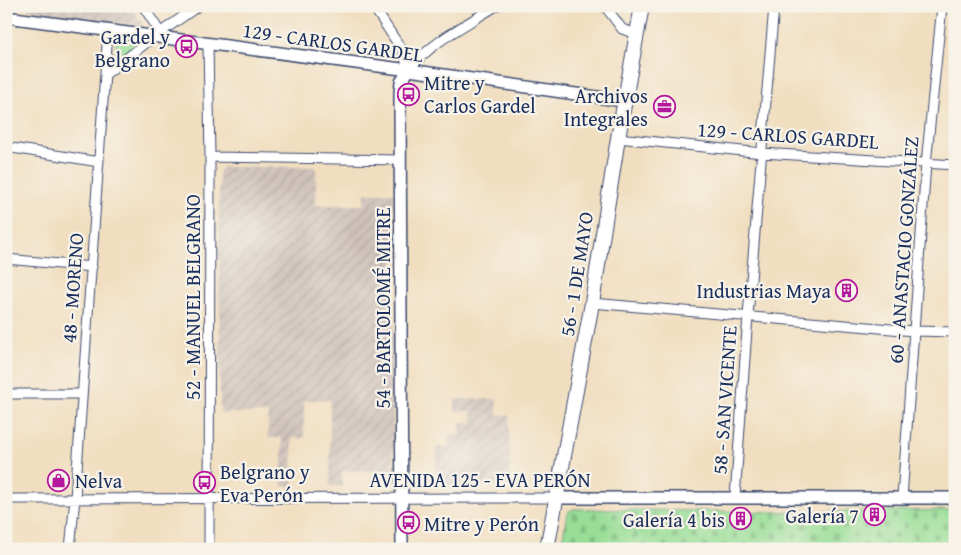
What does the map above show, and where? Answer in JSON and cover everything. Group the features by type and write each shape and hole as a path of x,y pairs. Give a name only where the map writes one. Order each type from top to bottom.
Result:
{"main road":[{"name":"56 - 1 DE MAYO","path":"547,549 592,303 624,101 642,6"}],"street":[{"path":"143,6 157,35"},
{"path":"106,74 198,6"},
{"path":"373,6 402,50 409,70"},
{"path":"409,70 431,48 496,6"},
{"path":"605,6 622,29 637,34"},
{"name":"58 - SAN VICENTE","path":"735,496 774,6"},
{"name":"60 - ANASTACIO GONZÁLEZ","path":"902,498 926,164 942,6"},
{"name":"129 - CARLOS GARDEL","path":"6,17 108,31 157,35 208,44 409,70 624,101"},
{"name":"48 - MORENO","path":"70,549 108,31"},
{"name":"52 - MANUEL BELGRANO","path":"208,44 210,157 208,549"},
{"name":"54 - BARTOLOMÉ MITRE","path":"402,549 401,82 409,70"},
{"name":"129 - CARLOS GARDEL","path":"618,138 762,153 955,165"},
{"path":"6,147 98,162"},
{"path":"210,157 400,160"},
{"path":"6,259 92,267"},
{"path":"592,303 914,331 955,332"},
{"path":"6,394 82,394"},
{"name":"AVENIDA 125 - EVA PERÓN","path":"6,499 735,496 955,498"}],"shaded area":[{"path":"32,6 131,6 143,24 141,26 27,10"},
{"path":"223,167 316,167 316,205 364,205 365,193 394,193 393,470 342,471 342,486 330,486 330,400 304,400 304,438 292,438 293,486 282,486 282,438 268,438 268,413 220,413 219,171"},
{"path":"455,399 497,399 497,414 509,416 510,485 436,485 437,447 448,447 449,435 460,435 460,423 473,423 472,411 455,411"}],"green space":[{"path":"119,38 136,43 135,47 122,56 116,52 116,40"},
{"path":"573,509 781,512 955,510 955,549 561,549 567,513"}],"place":[{"name":"Gardel y Belgrano","path":"186,47"},
{"name":"Mitre y Carlos Gardel","path":"408,94"},
{"name":"Archivos Integrales","path":"664,107"},
{"name":"Industrias Maya","path":"847,290"},
{"name":"Nelva","path":"59,480"},
{"name":"Belgrano y Eva Perón","path":"204,482"},
{"name":"Galería 7","path":"875,515"},
{"name":"Galería 4 bis","path":"741,519"},
{"name":"Mitre y Perón","path":"408,523"}]}
